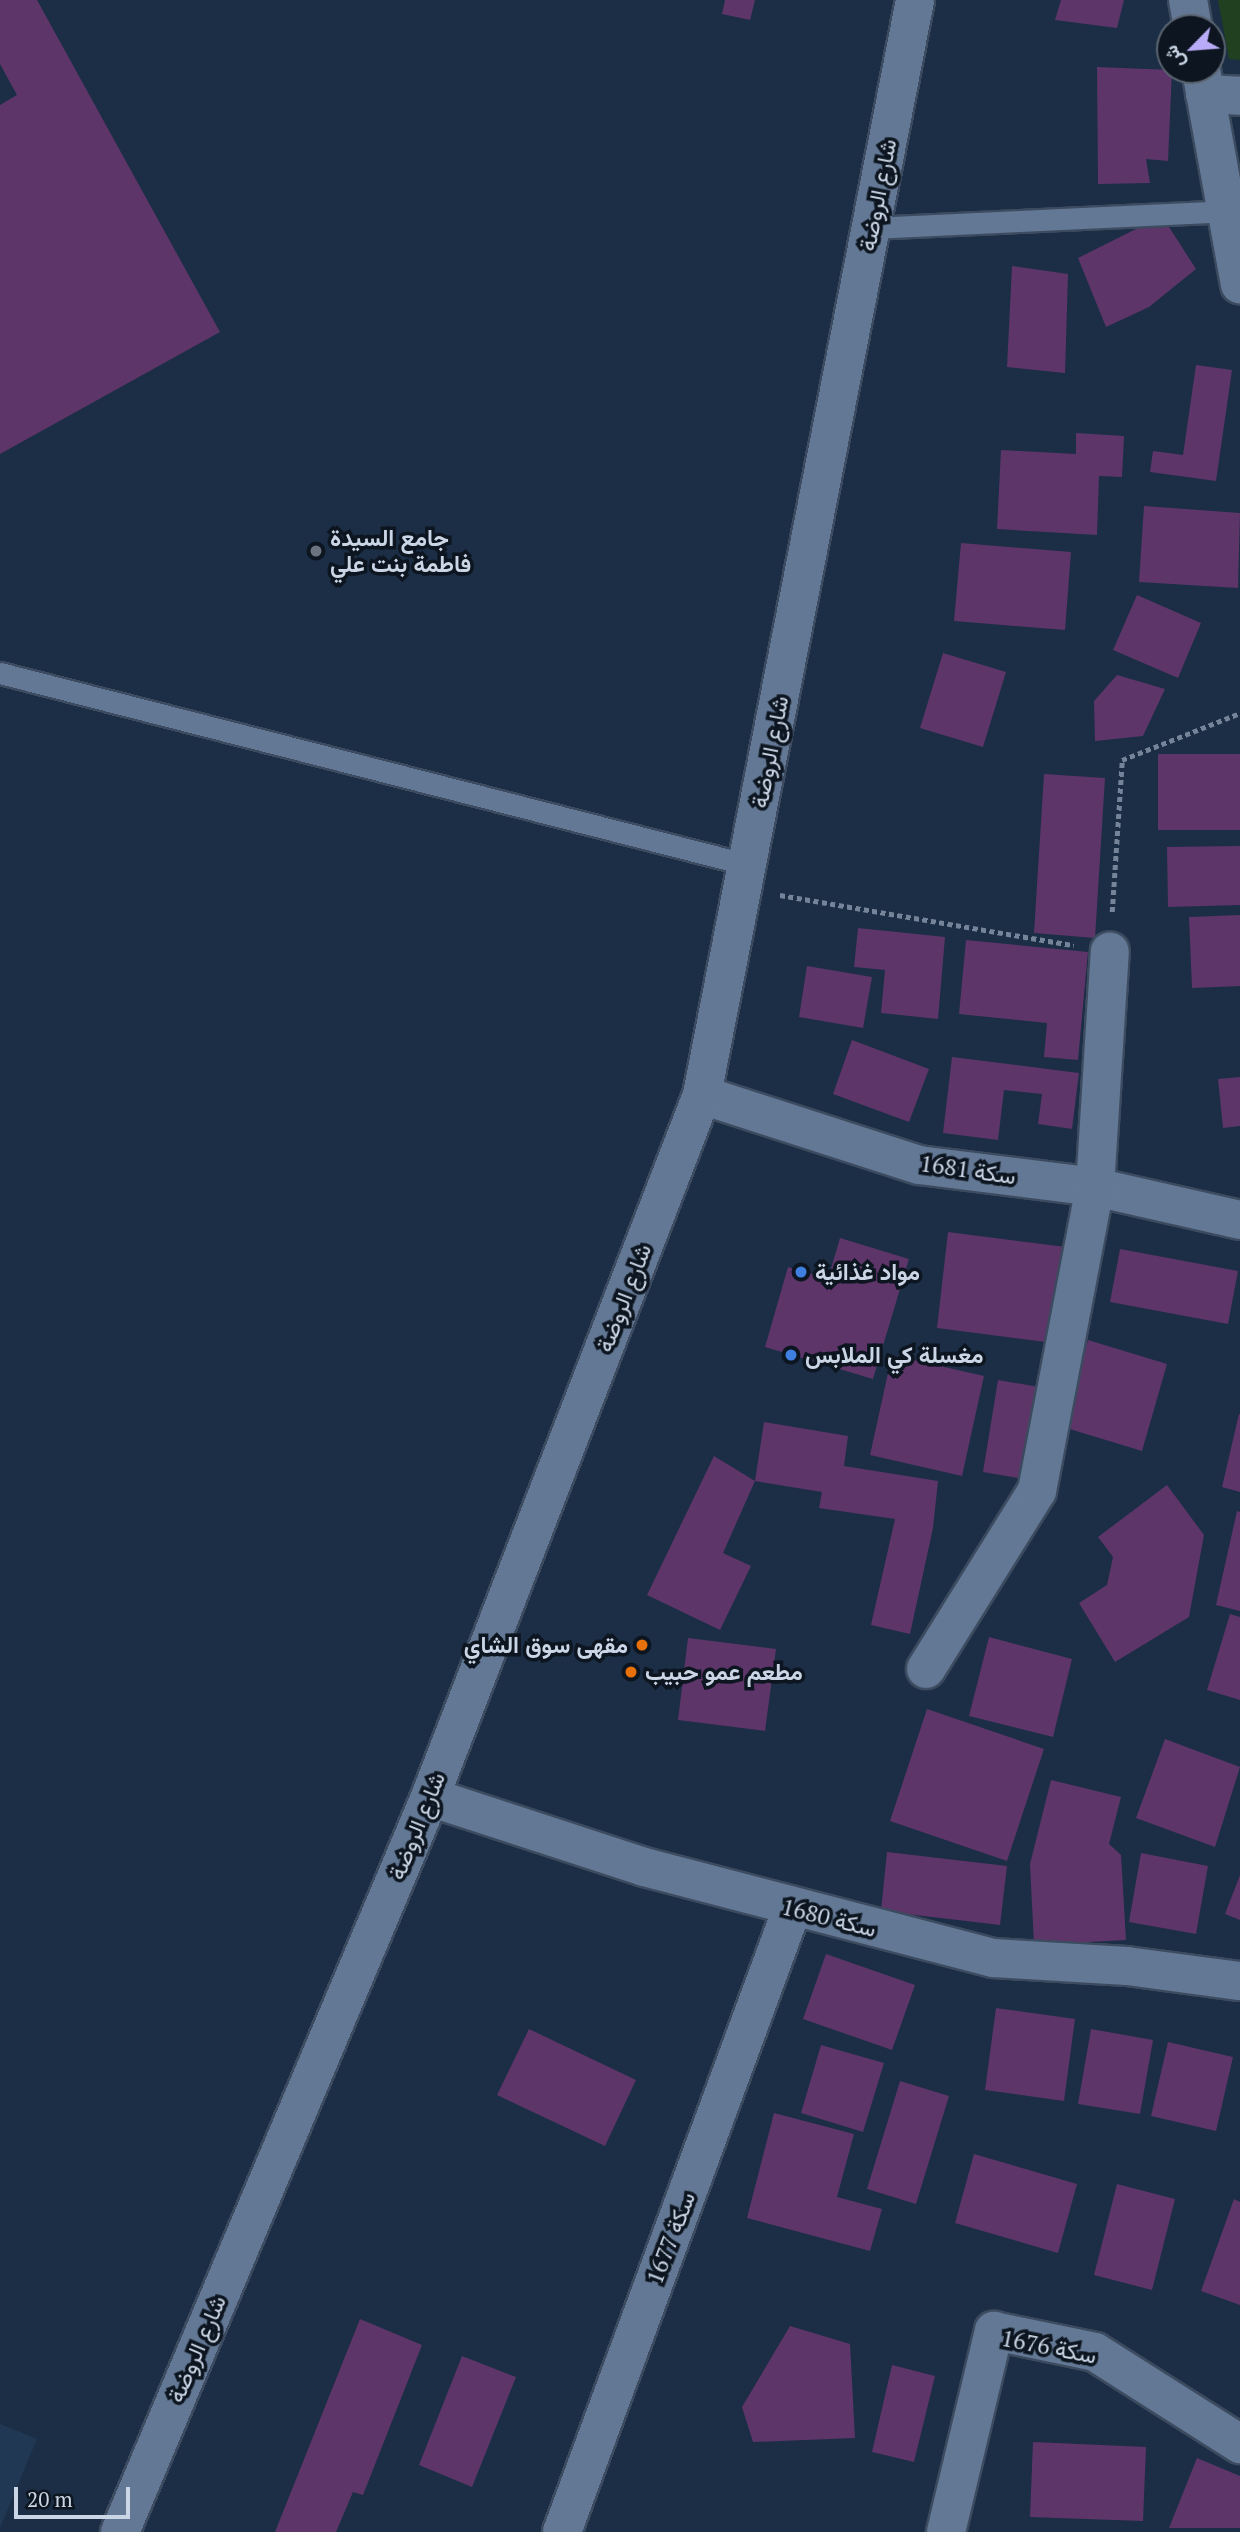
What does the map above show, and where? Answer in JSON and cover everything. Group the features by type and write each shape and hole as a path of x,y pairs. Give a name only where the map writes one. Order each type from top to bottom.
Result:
{"street":[{"name":"شارع الروضة","path":"120,2532 430,1797 702,1095 915,0"},
{"path":"1215,87 1226,211 1240,284"},
{"path":"926,1670 1037,1491 1095,1188 1110,951"},
{"name":"سكة 1681","path":"702,1095 919,1165 1095,1188 1240,1220"},
{"name":"سكة 1680","path":"430,1797 643,1867 793,1909 993,1958 1126,1966 1240,1981"},
{"name":"سكة 1677","path":"562,2532 740,2058 793,1909"},
{"name":"سكة 1676","path":"946,2532 994,2331 1095,2352 1240,2444"}],"lane":[{"path":"872,228 1226,211"},
{"path":"0,673 747,874"}],"path":[{"path":"747,874 797,901 1110,951 1122,760 1240,713"}],"shaded area":[{"path":"0,2424 37,2439 0,2528"}],"green space":[{"path":"1218,0 1240,0 1240,60 1229,59 1226,14 1221,14"}],"building":[{"path":"0,0 37,0 220,332 0,454 0,105 17,95 0,64"},
{"path":"725,0 755,0 750,20 722,14"},
{"path":"1061,0 1124,0 1117,28 1055,20"},
{"path":"1097,67 1156,69 1156,84 1171,84 1168,161 1146,159 1150,183 1098,184"},
{"path":"1162,216 1196,269 1149,307 1106,327 1078,258"},
{"path":"1012,266 1068,274 1065,373 1007,367"},
{"path":"1196,365 1232,370 1216,481 1150,472 1153,451 1183,455"},
{"path":"1076,433 1124,436 1122,477 1099,476 1097,535 997,529 1001,450 1076,454"},
{"path":"1144,506 1240,513 1238,588 1139,582"},
{"path":"961,543 1071,552 1065,630 954,621"},
{"path":"1137,595 1201,623 1178,678 1113,650"},
{"path":"943,653 1006,672 983,747 920,728"},
{"path":"1117,675 1165,689 1143,736 1095,741 1094,701"},
{"path":"1158,754 1240,754 1240,830 1158,830"},
{"path":"1044,774 1105,778 1095,938 1034,933"},
{"path":"1240,846 1240,905 1168,907 1167,847"},
{"path":"1240,915 1240,986 1192,988 1189,917"},
{"path":"858,928 945,937 938,1019 881,1013 885,970 854,967"},
{"path":"966,940 1088,952 1078,1060 1044,1057 1047,1023 959,1014"},
{"path":"807,966 872,977 863,1028 799,1017"},
{"path":"852,1040 929,1069 909,1122 833,1094"},
{"path":"952,1057 1079,1073 1072,1129 1038,1124 1042,1094 1004,1090 998,1140 943,1133"},
{"path":"1240,1077 1240,1126 1223,1128 1218,1079"},
{"path":"948,1232 1066,1247 1054,1343 937,1328"},
{"path":"840,1238 909,1259 873,1379 765,1347 788,1267 828,1279"},
{"path":"1120,1249 1238,1271 1228,1324 1110,1302"},
{"path":"1088,1340 1167,1364 1142,1451 1063,1427"},
{"path":"892,1355 984,1376 962,1476 870,1455"},
{"path":"998,1380 1039,1387 1024,1479 983,1472"},
{"path":"1240,1414 1240,1492 1222,1487"},
{"path":"764,1422 848,1436 844,1466 938,1481 933,1528 910,1634 871,1625 895,1519 819,1508 822,1492 755,1481"},
{"path":"714,1456 755,1481 723,1553 751,1566 720,1630 647,1595"},
{"path":"1167,1485 1204,1535 1189,1617 1115,1662 1079,1603 1107,1585 1113,1557 1098,1537"},
{"path":"1237,1511 1240,1512 1240,1611 1216,1605"},
{"path":"1230,1614 1240,1617 1240,1700 1207,1690"},
{"path":"989,1637 1072,1659 1053,1737 969,1716"},
{"path":"688,1638 776,1649 765,1731 678,1720"},
{"path":"927,1709 1044,1749 1007,1861 890,1821"},
{"path":"1165,1739 1240,1767 1215,1847 1136,1818"},
{"path":"1051,1780 1121,1797 1109,1844 1121,1855 1126,1940 1034,1945 1030,1864"},
{"path":"887,1852 1007,1866 1000,1925 881,1911"},
{"path":"1141,1853 1208,1866 1196,1934 1129,1922"},
{"path":"1240,1875 1240,1920 1225,1914"},
{"path":"826,1954 915,1985 892,2050 803,2019"},
{"path":"996,2008 1075,2019 1064,2101 985,2090"},
{"path":"529,2029 636,2080 605,2146 497,2095"},
{"path":"1091,2029 1153,2040 1140,2114 1078,2104"},
{"path":"1168,2042 1233,2057 1216,2131 1151,2116"},
{"path":"821,2045 884,2063 863,2132 801,2113"},
{"path":"900,2081 949,2096 916,2204 867,2189"},
{"path":"774,2113 854,2134 837,2197 882,2209 870,2251 747,2218"},
{"path":"974,2154 1077,2184 1058,2253 955,2223"},
{"path":"1117,2184 1175,2199 1152,2290 1094,2275"},
{"path":"1234,2199 1240,2202 1240,2305 1201,2291"},
{"path":"360,2319 422,2345 363,2495 353,2492 336,2532 275,2532"},
{"path":"790,2326 850,2344 855,2438 753,2442 742,2407"},
{"path":"462,2356 516,2377 472,2487 419,2465"},
{"path":"892,2365 935,2376 914,2462 872,2452"},
{"path":"1033,2442 1146,2447 1143,2521 1030,2517"},
{"path":"1197,2458 1240,2476 1240,2528 1169,2528"}],"place":[{"name":"جامع السيدة فاطمة بنت علي","path":"316,551"},
{"name":"مواد غذائية","path":"801,1272"},
{"name":"مغسلة كي الملابس","path":"791,1355"},
{"name":"مقهى سوق الشاي","path":"642,1645"},
{"name":"مطعم عمو حبيب","path":"631,1672"}]}
